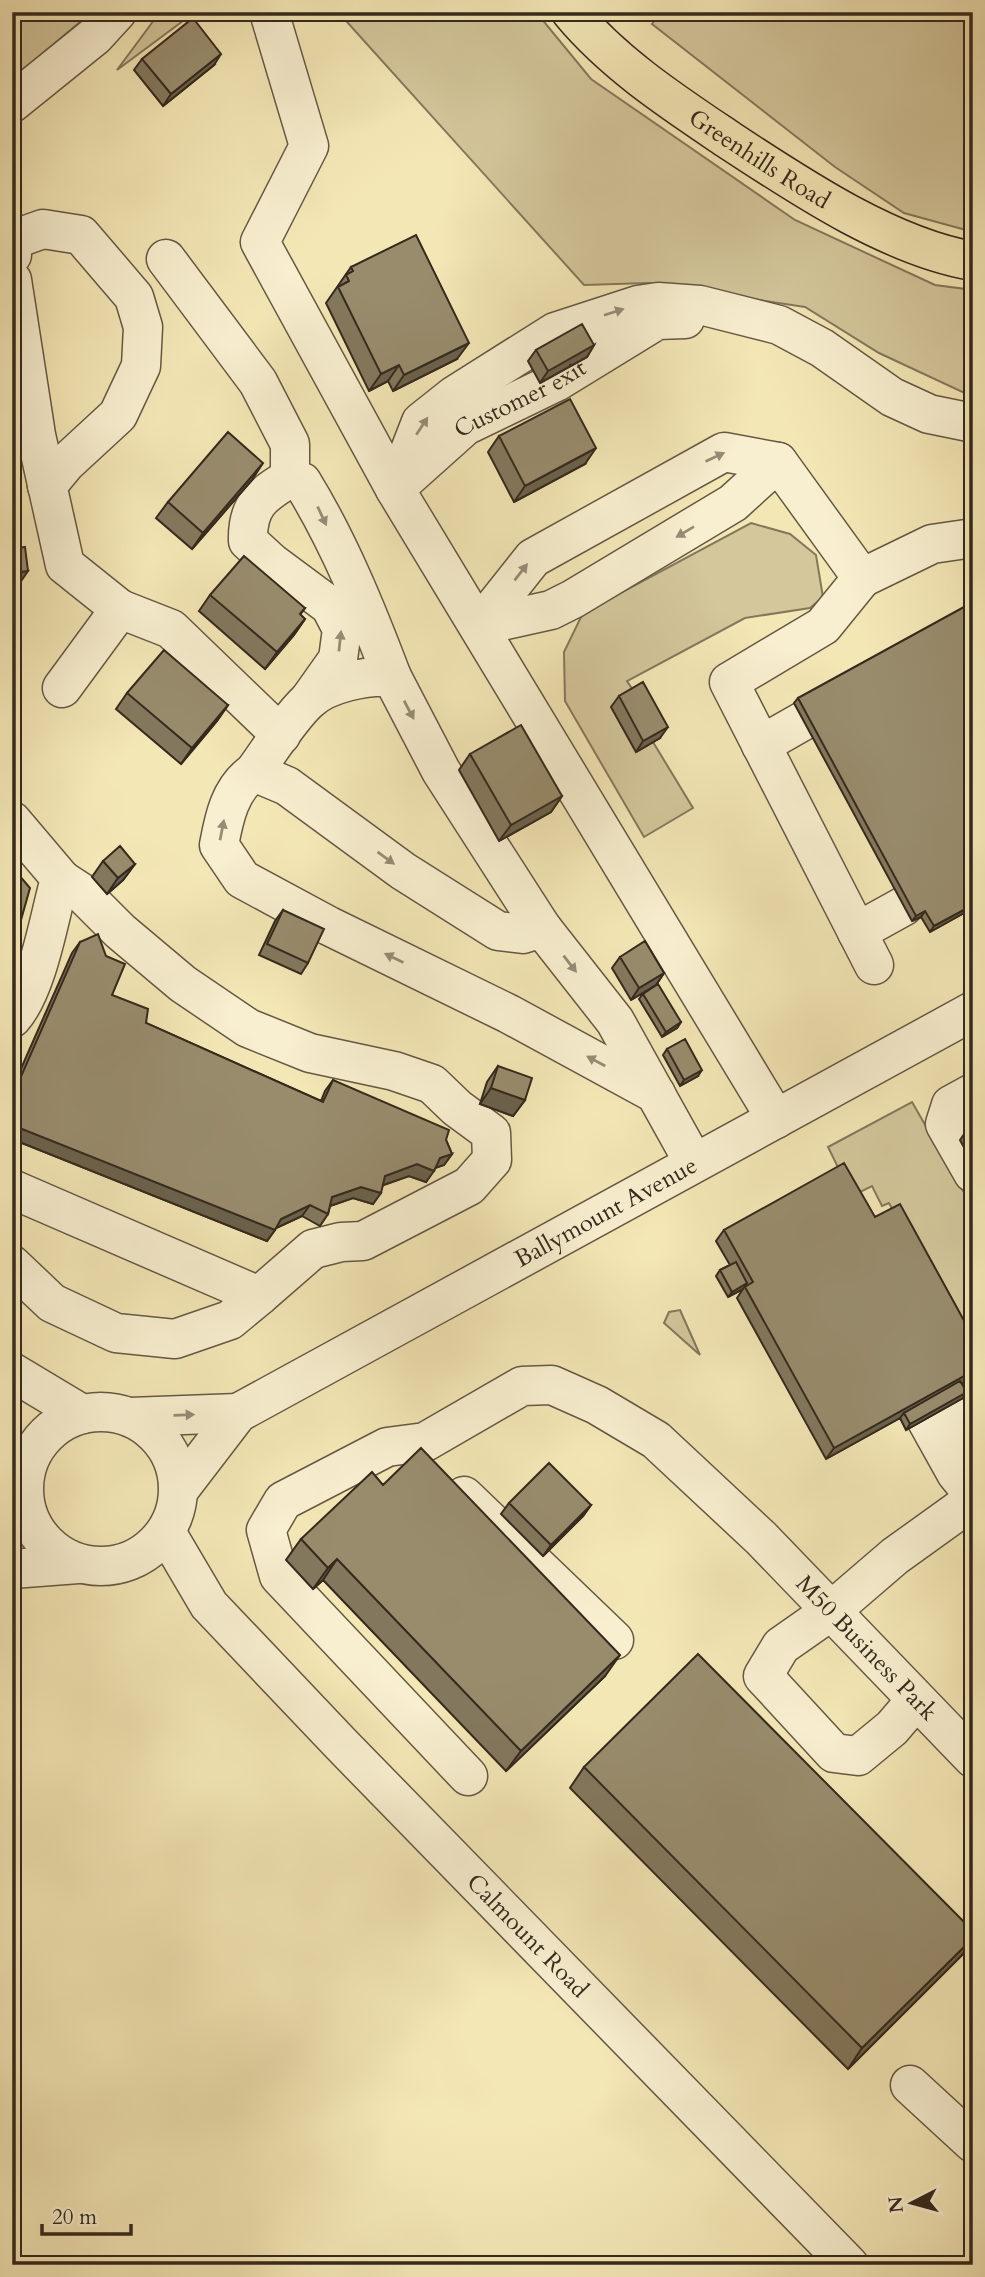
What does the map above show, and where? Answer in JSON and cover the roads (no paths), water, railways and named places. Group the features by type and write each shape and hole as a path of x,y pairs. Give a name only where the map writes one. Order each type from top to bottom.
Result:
{"main road":[{"name":"Greenhills Road","path":"571,12 614,55 680,107 776,171 866,222 915,244 973,261"}],"street":[{"path":"12,103 96,36 117,12"},
{"path":"269,12 309,146 260,242 395,489 776,1119"},
{"path":"12,256 12,240 43,229 81,235 135,297 143,327 141,366 118,415 66,463 47,486"},
{"path":"166,259 258,382 290,444 290,478"},
{"path":"12,280 36,435 65,565 120,609 171,629 281,735"},
{"path":"395,489 421,422 454,395 555,332 638,304 658,302 700,305 779,325 822,348 891,397 929,414 973,424"},
{"name":"Customer exit","path":"395,489 465,426 556,382 657,320 692,319 719,322 785,342 811,358 884,414 973,441"},
{"path":"479,626 533,558 724,452 778,462 862,578"},
{"path":"479,626 551,610 573,599 733,503 778,462"},
{"path":"656,1094 509,1014 329,926 242,879 219,845 225,815 241,780 254,772 338,659 342,629 330,606 272,563 248,541 247,521 265,493 290,478 302,482 317,505 372,625 392,677 441,771 542,928 615,1021 656,1094 694,1163"},
{"path":"874,965 729,682 823,626 862,578 932,544 973,538"},
{"path":"62,688 120,609"},
{"path":"309,700 342,683 372,675 392,677"},
{"path":"761,745 803,721"},
{"path":"254,772 287,786 403,870 498,931 523,934 542,928"},
{"path":"12,821 62,880 82,893 120,931 183,985 248,1028 310,1053 394,1071 432,1084 457,1108 491,1133 492,1160 469,1186 363,1241 341,1242 313,1250 230,1320 175,1339 116,1333 52,1303 12,1265"},
{"path":"12,1018 19,1010 37,965 62,880"},
{"path":"857,932 904,906"},
{"name":"Ballymount Avenue","path":"178,1490 238,1413 973,1011"},
{"path":"973,1093 951,1105 945,1124 973,1173"},
{"path":"12,1189 258,1296"},
{"path":"12,1372 82,1414"},
{"name":"M50 Business Park","path":"425,1441 522,1386 552,1385 597,1405 656,1440 761,1538 973,1758"},
{"path":"973,1440 961,1433 932,1406 956,1473 973,1494"},
{"path":"12,1569 78,1564 104,1567 129,1562 150,1550 166,1532 175,1512 178,1490 175,1467 165,1446 149,1429 130,1417 106,1412 82,1414 59,1423 41,1440 19,1469 26,1511 37,1534 55,1553 78,1564"},
{"name":"Ballymount Avenue","path":"130,1417 238,1413"},
{"path":"468,1776 279,1576 266,1530 283,1501 387,1447 425,1441 437,1470 614,1640"},
{"path":"916,1700 892,1728 858,1756 834,1752 763,1676 781,1646 831,1611 895,1556 973,1500"},
{"name":"Calmount Road","path":"166,1532 209,1605 849,2265"},
{"name":"Calmount Road","path":"129,1562 209,1605"},
{"path":"910,2085 970,2135"}]}
